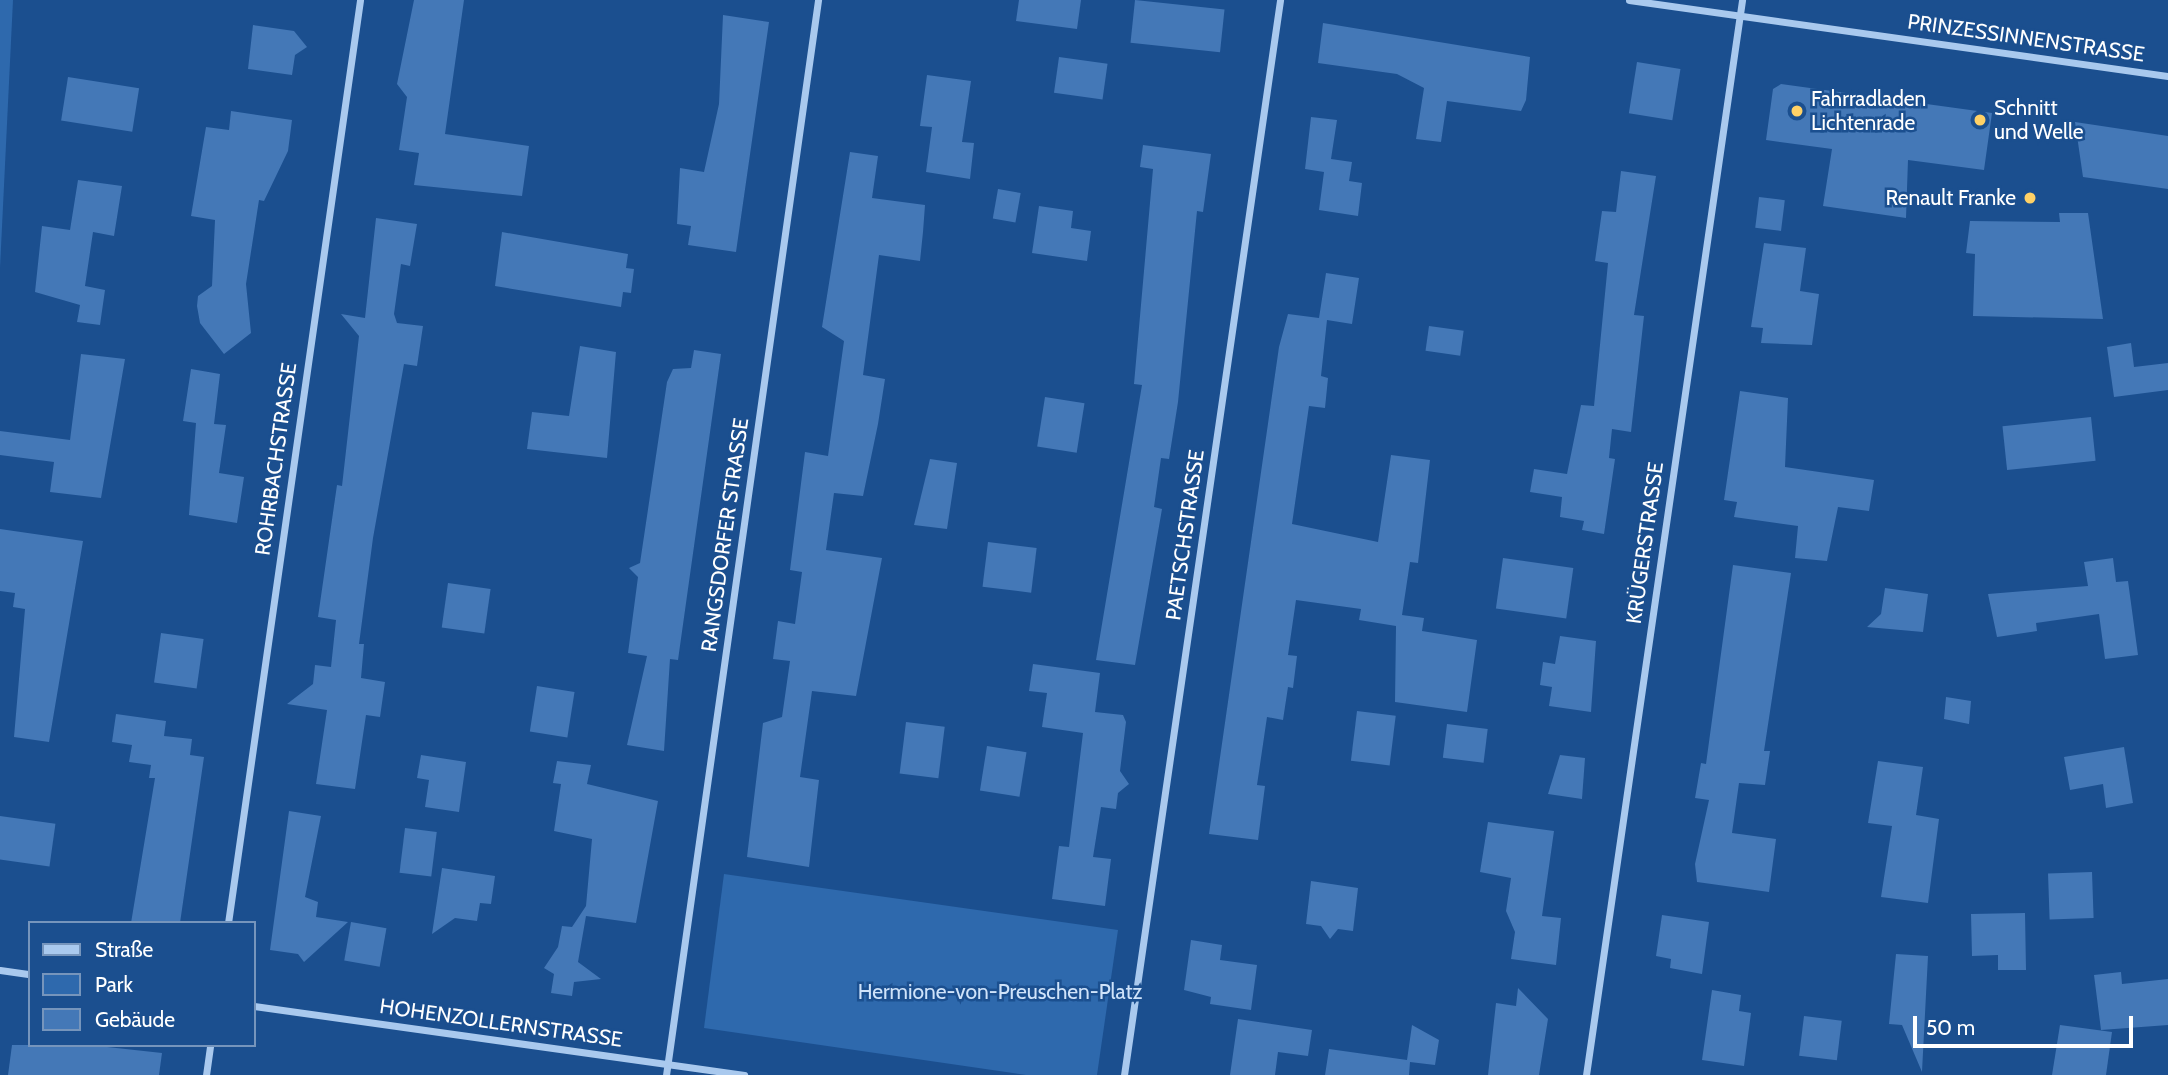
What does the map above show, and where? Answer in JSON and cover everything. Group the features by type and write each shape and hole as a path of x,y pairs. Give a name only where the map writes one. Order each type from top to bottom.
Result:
{"street":[{"name":"ROHRBACHSTRASSE","path":"228,921 360,0"},
{"name":"RANGSDORFER STRASSE","path":"666,1075 818,0"},
{"name":"PAETSCHSTRASSE","path":"1124,1075 1280,0"},
{"name":"PRINZESSINNENSTRASSE","path":"1629,0 2168,76"},
{"name":"KRÜGERSTRASSE","path":"1586,1075 1742,0"},
{"path":"0,970 28,974"},
{"name":"HOHENZOLLERNSTRASSE","path":"256,1006 744,1075"},
{"path":"206,1075 210,1047"}],"green space":[{"path":"0,0 13,0 0,268"},
{"name":"Hermione-von-Preuschen-Platz","path":"724,874 1118,930 1097,1075 1026,1075 704,1028"}],"building":[{"path":"414,0 464,0 445,134 529,146 522,196 414,185 419,153 399,150 407,97 397,84"},
{"path":"1019,0 1081,0 1077,29 1016,21"},
{"path":"1135,0 1225,9 1220,52 1131,43"},
{"path":"723,15 769,22 736,252 688,245 691,226 677,224 680,168 704,172 719,104"},
{"path":"1323,23 1530,57 1526,100 1521,111 1447,101 1441,142 1416,139 1424,88 1397,74 1318,63"},
{"path":"253,25 294,31 307,47 295,55 292,75 248,69"},
{"path":"1059,57 1108,64 1103,99 1054,93"},
{"path":"1637,62 1680,69 1672,120 1629,113"},
{"path":"927,75 971,81 962,142 974,143 970,179 926,172 932,127 920,126"},
{"path":"68,77 139,88 132,132 61,120"},
{"path":"1781,84 1992,113 1984,170 1908,160 1906,218 1823,206 1832,149 1766,140 1773,89"},
{"path":"231,111 292,120 288,151 264,201 259,200 246,284 251,333 224,354 200,323 197,306 198,296 212,286 215,220 191,216 206,127 229,130"},
{"path":"1311,117 1337,120 1331,159 1352,162 1349,181 1362,183 1358,216 1319,210 1324,172 1305,169"},
{"path":"2075,122 2168,136 2168,189 2083,177"},
{"path":"1143,145 1211,154 1203,212 1197,211 1178,402 1169,459 1161,458 1154,507 1162,509 1135,665 1096,660 1142,385 1134,384 1153,169 1140,167"},
{"path":"850,152 878,156 872,198 925,205 920,261 879,255 863,375 885,379 878,424 863,496 834,493 826,550 882,558 856,696 812,691 800,777 819,780 809,867 747,857 763,723 782,717 790,661 773,659 778,621 795,624 802,572 790,570 805,452 828,456 844,341 822,327"},
{"path":"1621,171 1656,176 1634,315 1644,316 1631,432 1612,429 1609,458 1615,459 1604,534 1582,530 1584,521 1560,517 1562,497 1530,492 1534,469 1567,474 1581,405 1594,406 1608,263 1595,261 1602,211 1616,212"},
{"path":"78,180 122,186 114,236 93,232 85,286 105,290 100,325 77,322 80,305 35,292 42,226 70,230"},
{"path":"998,189 1021,193 1015,223 993,219"},
{"path":"1759,197 1785,200 1781,231 1755,228"},
{"path":"1039,206 1073,211 1071,228 1091,231 1087,261 1032,253"},
{"path":"2059,213 2088,213 2103,319 1973,316 1975,254 1966,253 1970,221 2060,222"},
{"path":"376,218 417,224 410,266 401,264 394,314 397,323 423,326 417,366 404,364 373,538 359,644 364,644 361,678 385,682 380,717 366,715 355,789 316,784 327,710 287,704 313,684 315,665 331,667 336,620 318,617 337,485 342,486 359,336 341,314 365,318"},
{"path":"502,232 628,254 626,268 634,269 631,293 623,292 621,307 495,286"},
{"path":"1764,243 1806,248 1800,291 1819,294 1812,345 1761,343 1763,328 1751,327"},
{"path":"1326,273 1359,278 1352,324 1327,320 1321,376 1328,378 1325,408 1309,406 1292,524 1378,542 1391,455 1430,460 1418,563 1410,562 1402,615 1424,618 1422,631 1477,640 1467,712 1395,702 1396,626 1359,620 1361,609 1296,600 1288,655 1297,656 1293,688 1288,687 1283,720 1267,717 1257,785 1265,786 1258,840 1209,834 1279,347 1288,314 1319,318"},
{"path":"1429,326 1464,331 1460,356 1426,351"},
{"path":"2131,343 2134,367 2168,363 2168,390 2114,397 2107,347"},
{"path":"580,346 616,352 607,458 527,449 532,412 569,416"},
{"path":"694,350 721,354 678,660 670,659 664,751 627,745 647,656 628,653 638,577 629,568 640,563 667,382 673,369 691,368"},
{"path":"81,354 125,359 101,498 50,492 54,462 0,455 0,431 70,440"},
{"path":"191,369 220,374 214,424 226,425 219,473 244,477 237,523 189,515 196,423 183,421"},
{"path":"1740,391 1788,398 1785,467 1874,480 1869,511 1838,507 1827,561 1795,558 1798,526 1734,517 1737,502 1724,500"},
{"path":"1045,397 1085,403 1077,453 1037,446"},
{"path":"2091,417 2096,461 2007,470 2002,426"},
{"path":"930,459 957,463 947,529 914,525"},
{"path":"0,529 83,541 49,742 14,737 25,609 13,607 15,593 0,591"},
{"path":"988,542 1037,548 1031,593 983,587"},
{"path":"1503,558 1573,568 1566,618 1496,609"},
{"path":"2113,558 2116,582 2128,581 2138,655 2105,659 2099,614 2036,623 2037,631 1997,637 1988,594 2088,586 2084,562"},
{"path":"1733,565 1791,573 1764,751 1770,751 1765,785 1739,783 1732,833 1776,839 1769,892 1697,882 1695,864 1709,800 1695,798 1701,763 1706,764"},
{"path":"448,583 491,589 484,634 442,628"},
{"path":"1885,588 1928,594 1923,632 1867,627 1881,614"},
{"path":"161,633 204,639 197,688 154,683"},
{"path":"1560,636 1596,641 1591,712 1549,706 1552,687 1540,685 1543,662 1555,664"},
{"path":"1033,664 1100,673 1095,712 1123,715 1126,722 1120,771 1129,784 1118,793 1116,809 1101,807 1093,857 1111,859 1105,906 1052,899 1059,846 1069,847 1083,733 1042,727 1047,693 1029,691"},
{"path":"537,686 575,692 567,737 530,731"},
{"path":"1946,697 1971,701 1969,724 1944,719"},
{"path":"1357,711 1396,716 1390,765 1351,761"},
{"path":"116,714 166,721 164,736 192,739 190,755 204,757 180,921 131,921 155,778 149,778 151,765 129,762 132,745 112,742"},
{"path":"906,722 945,727 938,778 900,774"},
{"path":"1447,724 1488,729 1484,763 1443,758"},
{"path":"987,746 1027,752 1019,797 980,790"},
{"path":"2124,747 2133,803 2106,808 2103,784 2070,790 2064,757"},
{"path":"421,755 466,762 459,812 425,807 429,780 417,778"},
{"path":"1560,755 1585,758 1582,799 1548,794"},
{"path":"557,761 591,765 587,784 658,801 636,923 586,916 578,962 601,979 574,982 572,996 551,993 554,974 544,968 558,947 562,926 572,927 586,906 592,839 554,831 561,784 553,783"},
{"path":"1878,761 1923,767 1916,815 1939,819 1928,903 1881,897 1892,826 1868,823"},
{"path":"289,811 321,816 305,897 318,902 316,917 348,922 304,962 298,954 270,950"},
{"path":"0,816 55,824 49,866 0,859"},
{"path":"1488,822 1554,831 1542,916 1561,918 1556,965 1511,959 1515,932 1506,911 1511,878 1480,872"},
{"path":"405,828 437,832 431,877 400,873"},
{"path":"442,868 495,876 491,904 480,903 477,921 455,918 432,934"},
{"path":"2092,872 2094,918 2050,920 2048,874"},
{"path":"1311,881 1358,888 1353,931 1338,929 1330,939 1321,926 1306,924"},
{"path":"2025,913 2026,970 1998,970 1998,955 1972,956 1971,914"},
{"path":"1662,915 1709,922 1702,974 1670,968 1671,959 1656,956"},
{"path":"351,922 386,928 380,967 344,960"},
{"path":"1191,940 1222,945 1220,960 1257,965 1251,1010 1210,1004 1211,997 1184,990"},
{"path":"1896,954 1928,956 1922,1072 1902,1025 1889,1024"},
{"path":"2121,972 2122,984 2168,979 2168,1025 2101,1030 2094,975"},
{"path":"1518,988 1548,1019 1539,1075 1488,1075 1496,1003 1516,1006"},
{"path":"1712,990 1741,995 1739,1011 1751,1013 1744,1066 1702,1060"},
{"path":"1804,1016 1842,1021 1837,1060 1799,1056"},
{"path":"1238,1019 1312,1030 1308,1056 1278,1052 1275,1075 1230,1075"},
{"path":"1412,1025 1439,1040 1435,1065 1410,1062 1409,1075 1325,1075 1329,1049 1407,1060"},
{"path":"2060,1025 2112,1032 2106,1075 2052,1075"},
{"path":"12,1045 107,1047 162,1053 159,1075 8,1075"}],"place":[{"name":"Fahrradladen Lichtenrade","path":"1797,111"},
{"name":"Schnitt und Welle","path":"1980,120"},
{"name":"Renault Franke","path":"2030,198"}]}
